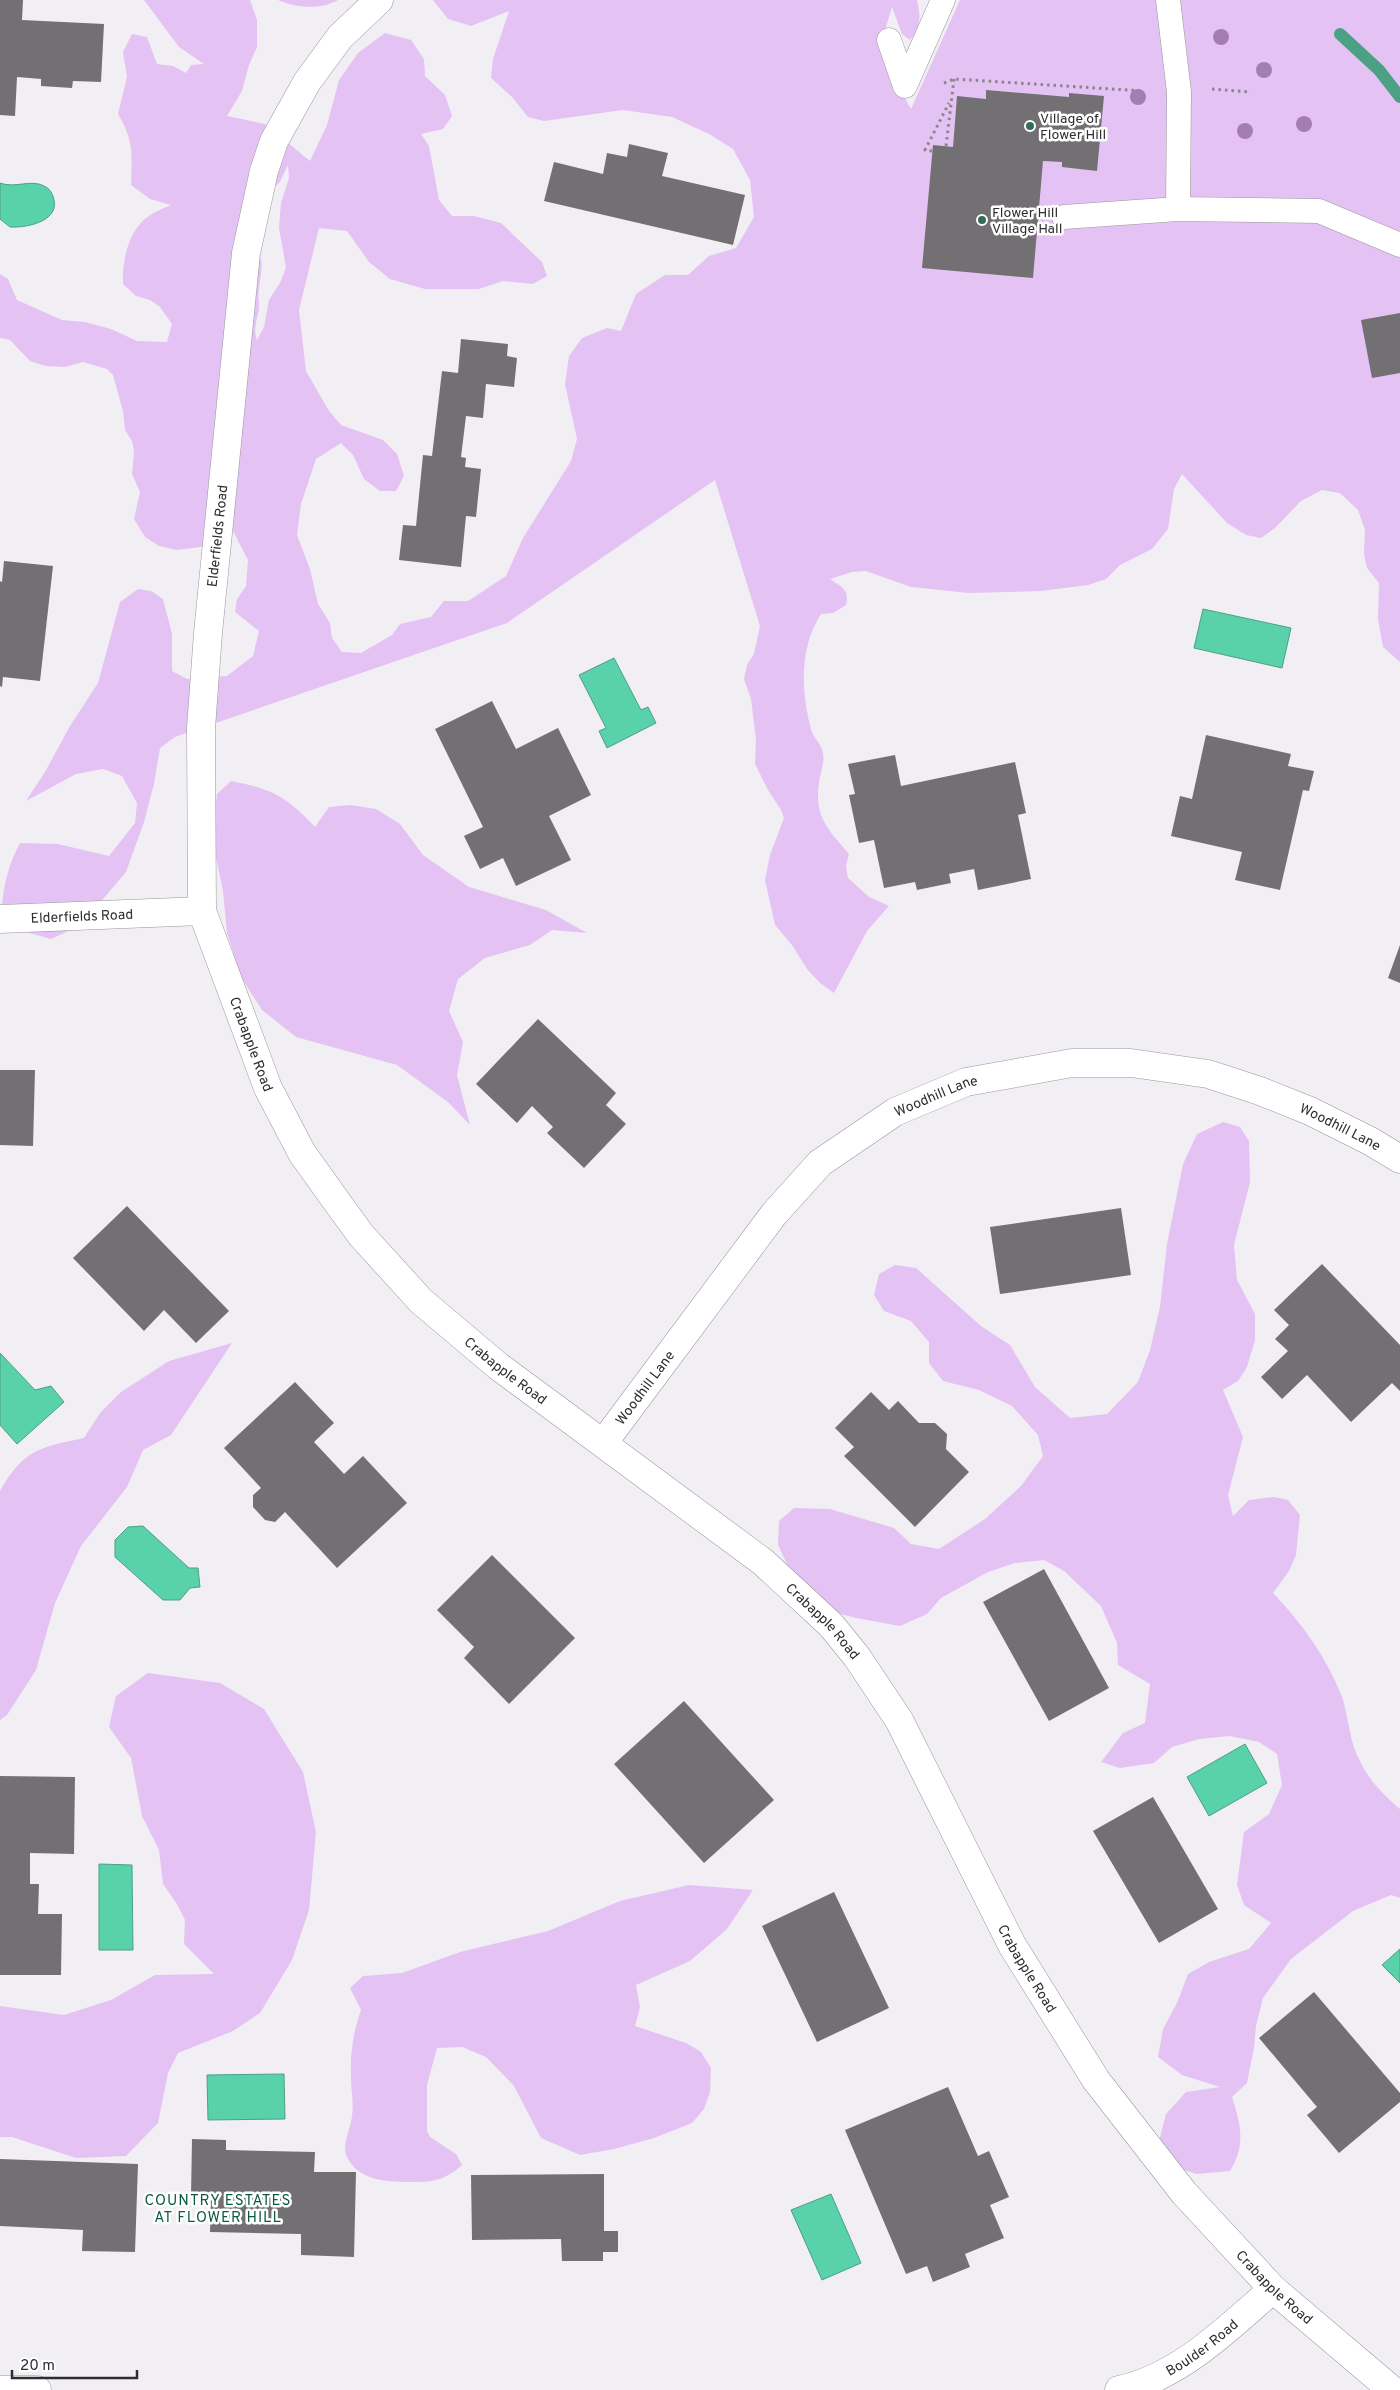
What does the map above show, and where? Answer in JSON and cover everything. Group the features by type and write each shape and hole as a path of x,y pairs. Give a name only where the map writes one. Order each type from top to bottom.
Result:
{"street":[{"name":"Elderfields Road","path":"0,918 202,911 202,696 245,269 257,198 274,141 307,82 340,36 379,0"},
{"name":"Crabapple Road","path":"202,911 268,1088 302,1153 361,1235 421,1301 459,1334 498,1366 604,1442 763,1562 831,1625 857,1657 913,1746 1012,1945 1096,2080 1184,2193 1273,2289 1392,2390"},
{"name":"Woodhill Lane","path":"604,1442 774,1214 820,1163 895,1112 966,1082 1072,1063 1131,1063 1208,1074 1260,1091 1310,1111 1370,1141 1400,1159"},
{"name":"Boulder Road","path":"1119,2390 1157,2377 1183,2362 1210,2343 1273,2289"},
{"path":"0,2390 38,2390"}],"lane":[{"path":"889,40 905,86 943,0"},
{"path":"1168,0 1179,92 1178,209"},
{"path":"1064,217 1178,209 1319,211 1400,245"}],"path":[{"path":"946,146 954,79"},
{"path":"980,81 1140,90"},
{"path":"932,151 925,150 951,98"}],"shaded area":[{"path":"144,0 250,0 257,20 257,47 249,65 242,91 227,116 265,124 310,161 327,125 339,80 358,53 385,33 411,40 424,59 425,76 445,95 452,116 443,129 421,134 429,146 439,200 452,216 474,216 501,223 542,262 547,276 533,284 503,281 479,289 425,289 390,279 369,262 347,231 319,228 299,310 306,371 329,411 341,425 383,440 397,454 404,476 396,491 380,491 364,479 353,455 341,443 316,459 301,504 297,535 310,569 318,604 330,623 332,638 342,652 361,653 392,635 400,624 431,617 444,601 468,601 506,576 523,538 571,461 577,439 565,384 569,356 582,338 607,328 621,331 636,294 665,275 688,275 709,256 736,248 754,217 750,180 733,149 709,134 672,117 623,110 544,121 528,117 512,97 491,78 493,59 509,11 471,26 448,19 433,0 917,0 919,22 910,40 902,34 892,7 884,33 884,62 911,109 960,0 1400,0 1400,662 1383,647 1378,619 1379,583 1367,568 1364,554 1365,530 1358,510 1340,493 1322,490 1301,501 1275,528 1261,538 1246,535 1227,523 1182,474 1174,489 1168,529 1152,549 1120,565 1106,579 1088,585 1041,591 969,593 911,587 866,571 852,572 830,579 846,592 846,605 833,613 821,614 809,641 804,670 805,700 808,715 812,732 821,747 823,757 818,795 819,805 821,815 829,830 849,854 846,866 848,878 869,897 889,906 867,931 834,993 820,983 807,969 792,945 775,925 765,880 770,855 784,818 755,764 756,740 751,699 744,679 747,665 754,654 760,626 715,480 507,623 175,737 160,748 154,784 144,822 126,872 97,906 73,929 51,939 26,932 2,906 8,873 20,843 58,844 109,856 135,823 137,803 122,776 103,769 76,774 26,801 45,772 70,726 98,683 120,602 138,589 151,591 163,599 172,634 172,671 187,679 227,676 253,656 259,631 235,612 237,599 246,586 248,560 232,529 208,546 177,550 159,546 145,537 134,519 140,492 132,474 134,451 132,441 125,430 123,411 113,375 107,369 83,362 65,367 46,366 30,361 10,340 0,338 0,274 8,279 17,300 62,320 85,322 111,329 137,341 167,342 172,324 160,307 150,300 136,296 123,284 123,275 125,256 136,229 149,216 171,205 150,199 131,185 131,148 127,132 118,114 127,77 123,52 132,34 147,37 157,64 173,66 186,73 191,65 204,64 179,47","holes":["288,165 289,178 281,203 279,228 286,267 281,281 269,300 264,327 257,340 255,328 259,309 262,267 260,255 256,250 241,242 233,245 237,235 243,229 264,218 270,204 269,192 280,182"]},
{"path":"278,0 338,0 316,7 308,7 292,5"},
{"path":"0,183 12,185 35,183 46,187 54,200 54,208 51,214 32,225 10,227 0,219"},
{"path":"1203,609 1291,628 1282,668 1194,648"},
{"path":"614,658 641,710 648,707 656,723 607,748 599,731 606,728 579,675"},
{"path":"231,781 257,787 278,795 305,816 315,827 329,807 350,805 376,809 400,824 423,855 469,887 546,910 587,933 552,930 530,945 485,958 458,979 449,1011 463,1042 457,1075 470,1125 448,1102 397,1065 296,1037 262,1010 241,977 227,933 223,891 212,838 217,794"},
{"path":"1223,1122 1240,1127 1249,1141 1250,1182 1234,1245 1237,1280 1255,1314 1255,1340 1247,1367 1238,1381 1223,1390 1243,1437 1228,1495 1233,1516 1249,1500 1274,1497 1288,1500 1300,1515 1296,1555 1289,1571 1273,1593 1304,1629 1329,1669 1342,1697 1356,1753 1369,1777 1386,1797 1400,1809 1400,1898 1391,1895 1353,1911 1291,1959 1263,1998 1256,2026 1247,2083 1232,2097 1240,2126 1240,2144 1235,2162 1230,2171 1196,2174 1171,2165 1158,2145 1166,2114 1186,2092 1220,2087 1182,2075 1158,2057 1163,2029 1177,2003 1188,1974 1209,1962 1249,1949 1271,1923 1244,1905 1237,1885 1244,1832 1269,1814 1282,1785 1277,1754 1259,1742 1230,1736 1199,1739 1172,1747 1154,1763 1120,1768 1101,1762 1123,1733 1145,1723 1150,1684 1118,1665 1117,1643 1101,1606 1064,1571 1044,1560 1015,1563 988,1572 941,1598 927,1614 900,1626 826,1610 796,1583 778,1545 779,1521 794,1508 830,1509 894,1528 911,1544 939,1549 985,1519 1021,1486 1043,1456 1038,1435 1012,1406 979,1390 943,1381 929,1363 929,1342 911,1321 884,1311 874,1295 879,1274 895,1265 916,1268 981,1326 1010,1345 1035,1387 1070,1418 1107,1414 1138,1382 1150,1350 1160,1307 1167,1244 1183,1164 1197,1134"},
{"path":"232,1343 171,1435 143,1450 127,1487 81,1546 55,1603 36,1670 7,1715 0,1720 0,1491 8,1477 34,1452 56,1444 84,1438 100,1413 121,1392 169,1361"},
{"path":"0,1353 35,1390 51,1386 64,1402 17,1444 0,1425"},
{"path":"143,1526 189,1568 198,1568 200,1587 190,1588 180,1600 163,1600 115,1557 115,1540 128,1527"},
{"path":"148,1673 220,1683 264,1709 303,1772 316,1832 309,1910 292,1960 260,2013 233,2031 178,2053 168,2073 158,2123 126,2156 76,2158 12,2137 0,2137 0,2006 64,2015 111,2000 155,1975 214,1974 184,1944 185,1920 177,1904 163,1884 159,1850 142,1816 131,1758 109,1727 116,1696"},
{"path":"1245,1744 1267,1783 1209,1816 1187,1777"},
{"path":"99,1864 132,1865 133,1950 99,1950"},
{"path":"689,1885 753,1890 727,1929 690,1961 636,1985 640,2007 635,2026 686,2043 701,2052 711,2068 710,2092 704,2109 692,2123 654,2138 614,2149 580,2155 541,2138 514,2086 486,2057 462,2047 437,2048 427,2085 427,2131 430,2137 456,2154 462,2165 441,2178 420,2182 387,2181 371,2177 357,2170 347,2157 345,2147 353,2111 351,2083 352,2052 354,2035 361,2010 350,1988 363,1976 402,1973 460,1952 548,1931 620,1901"},
{"path":"1400,1949 1400,1983 1382,1965"},
{"path":"284,2074 285,2119 208,2120 207,2075"},
{"path":"831,2194 861,2263 822,2280 791,2210"}],"building":[{"path":"0,0 23,0 22,20 104,24 101,82 73,81 72,88 41,86 41,79 17,77 15,116 0,115"},
{"name":"Flower Hill Village Hall","path":"986,90 1069,97 1069,93 1104,96 1097,171 1062,167 1062,162 1043,161 1033,278 922,268 933,145 953,147 957,96 986,99"},
{"path":"629,144 668,153 662,176 745,195 733,245 544,201 554,162 603,174 607,153 627,157"},
{"path":"1400,313 1400,373 1372,378 1361,320"},
{"path":"461,339 508,344 507,356 517,358 514,387 486,384 483,418 466,416 461,457 466,458 465,467 481,469 476,517 466,516 461,567 399,560 403,525 416,526 423,455 432,456 442,371 458,373"},
{"path":"4,561 53,566 40,681 3,677 2,687 0,686 0,581 2,582"},
{"path":"492,701 516,749 558,728 591,795 549,816 571,860 516,886 503,858 480,869 464,836 483,827 435,729"},
{"path":"1206,735 1291,754 1288,766 1314,771 1309,791 1303,790 1280,890 1235,880 1242,852 1171,836 1180,796 1192,799"},
{"path":"895,755 901,786 1015,762 1026,813 1018,815 1031,879 978,890 974,869 949,874 951,883 917,890 915,882 884,888 874,840 859,843 849,795 855,794 848,764"},
{"path":"1400,945 1400,983 1388,978"},
{"path":"538,1019 616,1093 606,1105 626,1124 584,1168 547,1133 553,1127 532,1106 517,1123 476,1084"},
{"path":"0,1070 35,1070 33,1146 0,1145"},
{"path":"127,1206 229,1311 196,1343 164,1310 144,1331 73,1258"},
{"path":"1121,1208 1131,1275 1000,1294 990,1227"},
{"path":"1322,1264 1400,1345 1400,1391 1392,1383 1351,1422 1307,1375 1282,1399 1261,1377 1288,1351 1275,1339 1289,1325 1274,1310"},
{"path":"295,1382 334,1423 314,1442 344,1474 363,1456 407,1503 337,1568 285,1512 275,1522 265,1520 253,1507 253,1495 261,1488 224,1448"},
{"path":"871,1392 889,1410 898,1401 919,1423 935,1423 947,1434 946,1449 969,1472 915,1527 844,1456 854,1447 835,1428"},
{"path":"492,1555 575,1638 509,1704 464,1658 474,1647 437,1610"},
{"path":"1044,1569 1109,1688 1049,1721 983,1602"},
{"path":"684,1701 774,1800 704,1863 614,1764"},
{"path":"0,1776 75,1777 74,1854 30,1853 30,1884 39,1884 38,1914 62,1914 61,1975 0,1975"},
{"path":"1153,1797 1218,1909 1159,1943 1093,1831"},
{"path":"834,1892 889,2008 817,2042 762,1926"},
{"path":"1314,1992 1400,2093 1400,2102 1339,2153 1307,2115 1317,2107 1259,2038"},
{"path":"948,2087 978,2156 989,2151 1009,2197 990,2205 1004,2238 965,2254 970,2267 933,2282 927,2266 906,2274 845,2130"},
{"path":"192,2139 226,2140 226,2150 315,2152 314,2172 356,2172 354,2257 301,2255 301,2234 210,2232 211,2197 191,2196"},
{"path":"0,2159 138,2164 135,2252 82,2251 83,2230 0,2226"},
{"path":"604,2174 604,2231 618,2231 618,2252 603,2252 603,2261 562,2261 561,2239 472,2240 471,2175"}],"waterway":[{"path":"1340,34 1379,70 1400,97"}],"place":[{"name":"Village of Flower Hill","path":"1030,126"},
{"name":"Flower Hill Village Hall","path":"982,220"}],"district":[{"name":"COUNTRY ESTATES AT FLOWER HILL","path":"218,2208"}]}
